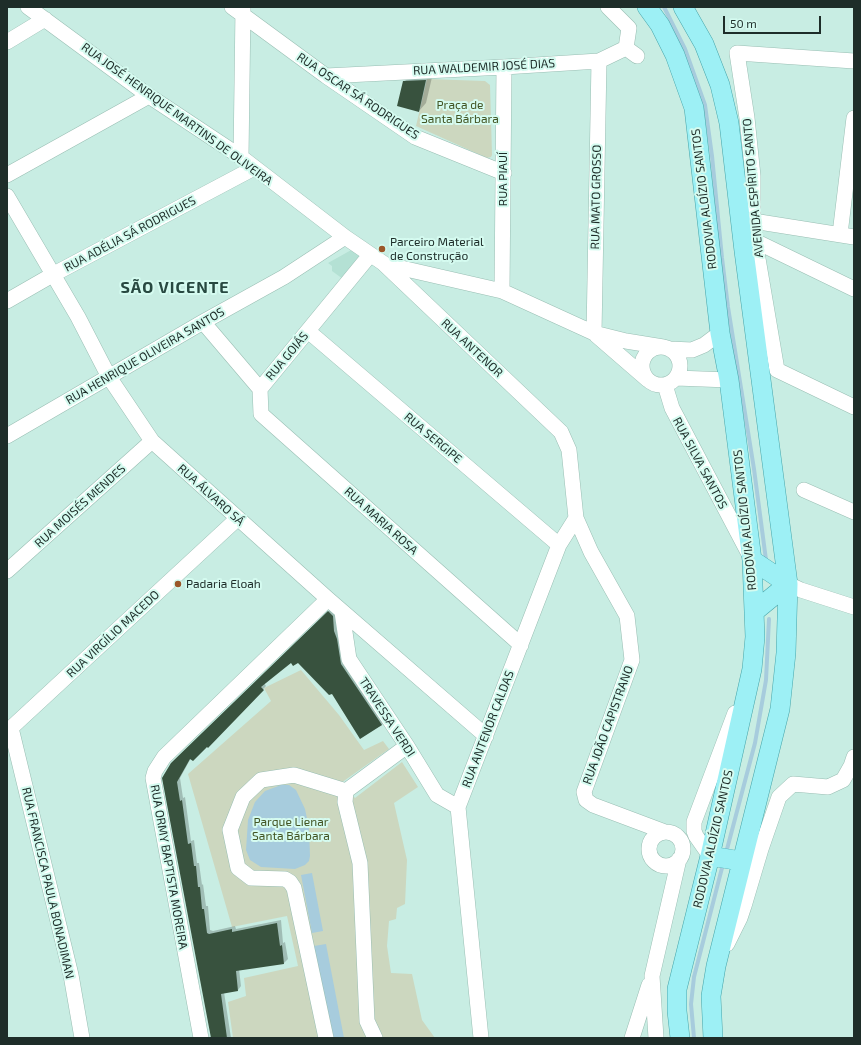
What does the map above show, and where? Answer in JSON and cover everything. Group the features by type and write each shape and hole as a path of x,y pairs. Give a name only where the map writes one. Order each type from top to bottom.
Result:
{"main road":[{"name":"RODOVIA ALOÍZIO SANTOS","path":"647,7 660,25 675,55 694,108 720,334 729,380 752,560 755,636 752,669 726,858 716,966 711,996 713,1038"},
{"name":"RODOVIA ALOÍZIO SANTOS","path":"680,1038 677,1011 677,989 780,710 786,653 788,584 744,251 729,123 720,85 704,44 683,7"},
{"path":"752,560 788,584 754,612"}],"street":[{"name":"RUA JOSÉ HENRIQUE MARTINS DE OLIVEIRA","path":"28,7 148,96 241,157 345,237"},
{"name":"RUA WALDEMIR JOSÉ DIAS","path":"326,76 599,61 631,52 629,28 608,7"},
{"path":"239,9 241,157"},
{"name":"RUA OSCAR SÁ RODRIGUES","path":"239,9 326,76 415,137 504,173"},
{"path":"7,42 45,19"},
{"name":"AVENIDA ESPÍRITO SANTO","path":"854,61 737,53 748,118 753,176 753,221 755,241 777,370 854,407"},
{"name":"RUA MATO GROSSO","path":"594,333 599,61"},
{"name":"RUA PIAUÍ","path":"502,291 504,67"},
{"path":"7,175 148,96"},
{"path":"753,221 847,236 854,118"},
{"name":"RUA ADÉLIA SÁ RODRIGUES","path":"7,301 54,274 254,168"},
{"name":"RUA ÁLVARO SÁ","path":"7,196 54,274 109,378 152,442 342,612 486,736"},
{"path":"345,237 383,263 502,291 594,333 626,341 666,348 692,350 704,345 720,334"},
{"name":"RUA HENRIQUE OLIVEIRA SANTOS","path":"7,436 203,322 284,277 345,237"},
{"path":"755,241 854,289"},
{"name":"RUA GOIÁS","path":"203,322 260,389 370,255"},
{"name":"RUA ANTENOR","path":"383,263 562,432 569,450 576,518"},
{"name":"RUA SERGIPE","path":"308,331 559,545"},
{"path":"594,333 648,380 659,385 670,381 707,378 729,380"},
{"path":"648,380 642,369 644,358 652,350 666,348 677,356 679,362 679,373 670,381"},
{"name":"RUA SILVA SANTOS","path":"670,381 672,408 752,560"},
{"name":"RUA MARIA ROSA","path":"260,389 261,414 521,645"},
{"name":"RUA MOISÉS MENDES","path":"7,571 152,442"},
{"path":"804,490 854,512"},
{"name":"RUA ANTENOR CALDAS","path":"481,1038 458,807 559,545 576,518"},
{"name":"RUA JOÃO CAPISTRANO","path":"576,518 591,552 627,616 632,660 584,792 586,800 593,806 667,832"},
{"name":"RUA VIRGÍLIO MACEDO","path":"9,731 237,519"},
{"path":"788,584 801,590 854,607"},
{"name":"RUA ORMY BAPTISTA MOREIRA","path":"201,1038 153,778 155,771 164,757 328,599"},
{"name":"TRAVESSA VERDI","path":"342,612 349,659 407,746 437,795 458,807"},
{"path":"726,858 696,836 694,831 694,822 752,669"},
{"name":"RUA FRANCISCA PAULA BONADIMAN","path":"9,731 71,975 82,1038"},
{"path":"375,1038 367,1021 360,863 345,802 346,791 407,746"},
{"path":"716,966 740,918 779,797 793,784 828,787 843,780 854,757"},
{"path":"326,1038 294,888 290,882 285,879 251,878 238,868 230,830 243,797 260,780 294,775 346,791"},
{"path":"632,820 650,843"},
{"path":"694,822 658,834 653,838 649,849 653,860 658,863 669,865 680,857 726,858 756,855 761,849"},
{"path":"632,1038 652,976 672,886 683,849 679,838 667,832"},
{"path":"658,863 672,886"},
{"path":"652,976 656,1038"}],"shaded area":[{"name":"Parceiro Material de Construção","path":"353,249 360,256 343,279 332,271 332,266 328,263"}],"green space":[{"name":"Praça de Santa Bárbara","path":"427,79 485,81 490,85 491,157 487,158 416,126"},
{"name":"Parque Lienar Santa Bárbara","path":"301,670 339,715 364,750 383,741 389,749 341,783 355,798 402,762 418,787 394,803 407,860 405,904 397,908 396,919 389,921 387,946 391,973 412,974 422,1020 435,1038 233,1038 228,1002 246,996 244,978 298,966 287,916 232,927 188,774 271,701 264,688"}],"water":[{"path":"281,785 289,785 296,790 305,809 309,828 309,861 305,865 295,869 261,867 250,860 246,850 248,820 255,802 265,791"},
{"path":"312,873 323,931 312,933 301,875"},
{"path":"326,944 344,1038 332,1038 314,946"}],"building":[{"path":"426,80 419,112 397,106 403,81"},
{"path":"328,611 333,616 334,631 337,639 341,664 382,725 360,739 332,694 329,695 298,663 293,666 291,663 261,687 264,690 208,748 207,747 193,761 190,759 177,782 180,801 182,800 188,844 191,843 194,866 196,866 198,887 200,887 202,909 204,909 207,933 209,934 232,929 232,932 277,923 280,946 282,945 284,964 236,971 238,991 221,994 227,1038 211,1038 162,778 171,763"}],"waterway":[{"path":"664,7 685,49 705,105 728,307 754,469 766,560"},
{"path":"726,853 755,743 766,680 769,619"},
{"path":"694,1038 691,1004 694,977 723,864"}],"place":[{"name":"Parceiro Material de Construção","path":"382,249"},
{"name":"Padaria Eloah","path":"178,584"}],"district":[{"name":"SÃO VICENTE","path":"175,288"}]}
